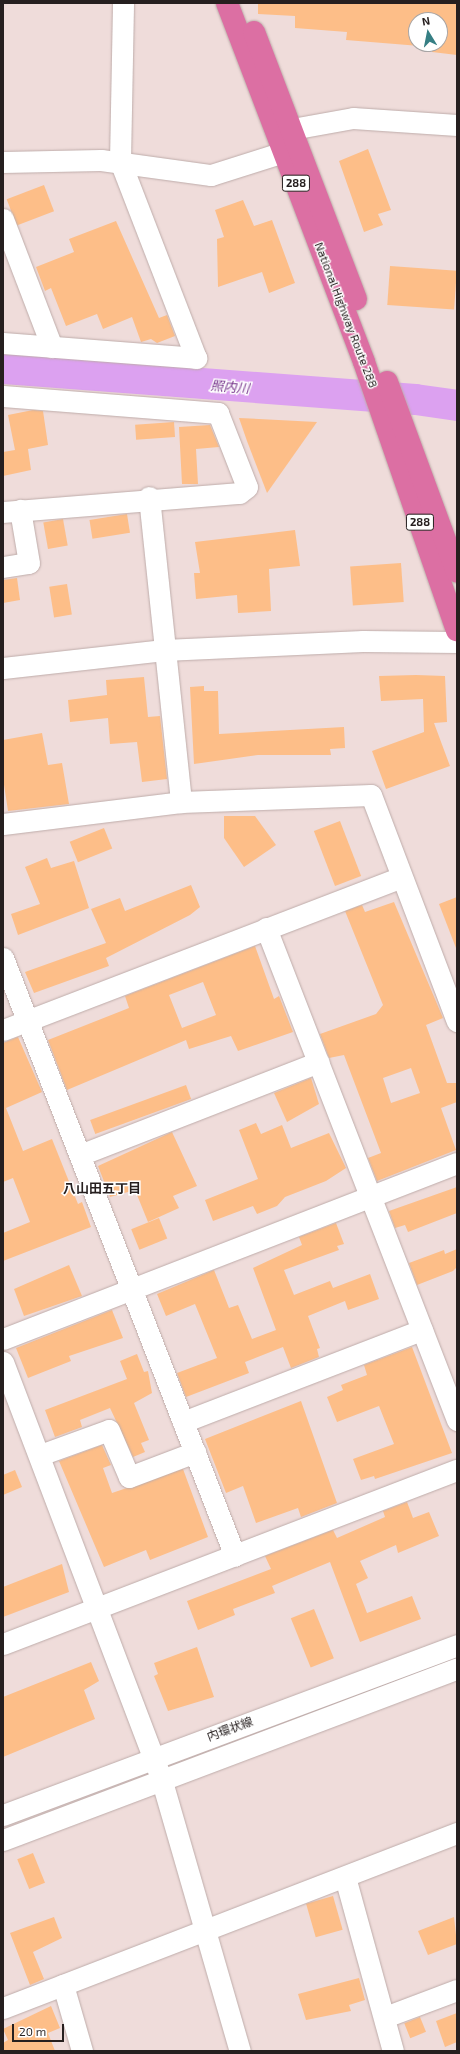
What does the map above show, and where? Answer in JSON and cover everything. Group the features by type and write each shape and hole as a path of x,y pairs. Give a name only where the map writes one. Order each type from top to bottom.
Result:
{"highway":[{"name":"National Highway Route 288","path":"227,3 284,152 372,361"},
{"name":"National Highway Route 288","path":"243,3 292,128 390,412 457,630"},
{"name":"National Highway Route 288","path":"390,412 457,572"}],"street":[{"path":"3,342 196,358 120,161 123,3"},
{"path":"292,128 353,118 457,125"},
{"path":"3,162 120,161 211,175 284,152"},
{"path":"3,219 52,347"},
{"path":"3,396 218,413 244,474 244,492 149,497 12,511 29,563 3,567"},
{"path":"149,497 181,802"},
{"path":"3,668 164,650 363,641 457,642"},
{"path":"3,824 181,802 372,795 401,877 457,1021"},
{"path":"3,1030 401,877"},
{"path":"266,928 457,1420"},
{"path":"3,958 235,1556"},
{"path":"80,1155 318,1062"},
{"path":"3,1339 457,1163"},
{"path":"183,1422 422,1330"},
{"path":"3,1362 40,1455 161,1778 240,2051"},
{"path":"40,1455 109,1430 129,1478 195,1452"},
{"path":"3,1644 457,1470"},
{"name":"内環状線","path":"3,1815 153,1757 457,1645"},
{"path":"3,1840 161,1778 457,1668"},
{"path":"3,2008 457,1833"},
{"path":"345,1877 385,2017 393,2051"},
{"path":"63,1985 82,2051"},
{"path":"385,2017 457,1990"}],"building":[{"path":"258,3 457,3 457,55 432,52 448,52 448,12 408,12 408,45 346,40 347,32 295,28 295,16 258,14"},
{"path":"368,149 391,210 378,214 383,225 364,232 339,161"},
{"path":"44,185 54,211 17,225 7,199"},
{"path":"243,200 254,226 272,220 295,283 269,293 262,272 218,287 217,239 224,237 215,210"},
{"path":"116,221 159,318 167,315 175,336 157,343 151,339 141,342 132,317 103,329 97,314 66,326 51,288 45,291 36,267 74,252 69,239"},
{"path":"390,266 457,271 454,310 387,305"},
{"path":"33,410 43,411 48,445 28,449 31,470 3,476 3,452 15,450 8,415"},
{"path":"239,418 317,422 267,493 247,441"},
{"path":"174,422 175,437 136,440 135,425"},
{"path":"210,425 219,447 196,449 198,484 182,484 179,427"},
{"path":"127,514 130,533 92,539 89,520"},
{"path":"63,519 68,546 48,549 43,522"},
{"path":"295,530 300,566 269,569 271,611 238,613 237,595 196,599 194,573 200,573 195,542"},
{"path":"401,563 404,602 353,605 350,567"},
{"path":"17,578 20,600 3,603 3,580"},
{"path":"67,584 72,615 54,617 49,587"},
{"path":"379,676 445,676 447,722 434,723 450,766 386,789 372,751 424,732 423,699 381,701"},
{"path":"144,677 148,717 160,716 167,779 142,782 137,742 110,744 108,718 70,722 68,700 107,695 106,680"},
{"path":"204,686 204,691 218,691 219,734 344,727 345,748 330,749 331,755 258,755 194,764 190,687"},
{"path":"42,733 48,765 62,763 69,804 8,811 3,778 3,740"},
{"path":"224,816 255,816 276,845 244,867 224,838"},
{"path":"340,821 361,876 335,886 314,831"},
{"path":"104,828 112,848 78,862 70,842"},
{"path":"47,858 51,868 74,861 89,908 18,935 11,914 40,904 25,867"},
{"path":"191,885 200,907 190,915 106,958 109,966 34,993 25,972 106,943 91,909 120,898 125,911"},
{"path":"457,897 457,948 456,948 439,904"},
{"path":"394,902 443,1018 426,1025 447,1083 457,1083 457,1102 441,1108 456,1150 377,1181 368,1158 381,1153 344,1055 329,1058 320,1034 376,1014 383,1005 345,911 362,905 365,912","holes":["411,1068 420,1093 391,1103 383,1078"]},
{"path":"255,946 274,999 279,996 293,1032 238,1051 231,1036 189,1049 186,1040 67,1090 48,1040 129,1008 125,996","holes":["203,982 216,1015 182,1028 169,995"]},
{"path":"18,1037 42,1092 6,1108 23,1151 52,1139 78,1204 82,1202 91,1227 3,1261 3,1233 30,1222 13,1178 3,1182 3,1043"},
{"path":"311,1078 319,1104 287,1122 274,1093"},
{"path":"186,1085 191,1099 95,1134 90,1120"},
{"path":"256,1123 261,1134 282,1125 291,1148 329,1133 346,1168 326,1181 285,1197 277,1206 257,1214 253,1206 213,1221 205,1200 258,1179 239,1130"},
{"path":"172,1132 197,1186 173,1196 179,1208 148,1222 135,1190 110,1197 98,1166"},
{"path":"457,1187 457,1213 408,1232 405,1225 395,1228 389,1211"},
{"path":"159,1218 167,1238 139,1250 131,1229"},
{"path":"336,1223 344,1244 337,1246 339,1250 284,1270 294,1295 330,1281 333,1288 370,1274 379,1299 348,1310 345,1301 308,1316 320,1348 317,1349 319,1357 291,1368 283,1347 245,1362 249,1373 186,1397 177,1373 217,1358 195,1304 166,1316 157,1294 214,1270 229,1308 238,1305 252,1339 276,1330 253,1268 302,1245 299,1237"},
{"path":"457,1249 457,1267 453,1271 417,1285 409,1263 444,1250 445,1254"},
{"path":"69,1265 82,1296 24,1316 14,1289"},
{"path":"112,1310 123,1338 69,1356 71,1361 28,1378 16,1348"},
{"path":"412,1347 452,1453 375,1479 374,1476 361,1480 353,1459 394,1444 379,1406 337,1422 327,1397 343,1390 341,1385 367,1375 364,1365"},
{"path":"137,1354 144,1372 148,1371 152,1393 134,1403 149,1440 141,1443 145,1452 133,1457 110,1408 80,1420 82,1427 55,1437 45,1410 127,1379 120,1361"},
{"path":"301,1401 337,1503 301,1517 298,1508 256,1523 243,1486 226,1493 205,1439"},
{"path":"102,1445 111,1465 103,1468 112,1493 183,1469 208,1537 150,1560 146,1550 104,1567 59,1461"},
{"path":"15,1470 22,1487 3,1495 3,1475"},
{"path":"407,1502 413,1518 429,1512 439,1536 398,1553 396,1545 360,1561 368,1578 356,1584 367,1613 412,1596 421,1619 360,1642 330,1562 272,1586 275,1593 233,1609 235,1615 198,1630 187,1601 271,1569 265,1556 333,1530 337,1538 385,1517 383,1511"},
{"path":"62,1564 69,1592 3,1617 3,1587"},
{"path":"314,1609 334,1658 311,1668 291,1618"},
{"path":"197,1647 214,1697 168,1711 154,1676 158,1674 154,1663"},
{"path":"91,1662 99,1681 84,1690 95,1719 3,1757 3,1697"},
{"path":"33,1853 45,1883 29,1889 17,1859"},
{"path":"333,1896 343,1930 316,1937 306,1904"},
{"path":"54,1917 62,1938 33,1952 44,1979 30,1985 10,1933"},
{"path":"454,1917 457,1944 428,1955 418,1931"},
{"path":"359,1978 365,2000 349,2005 351,2011 306,2020 298,1994"},
{"path":"51,2006 60,2028 48,2033 55,2051 3,2051 3,2043 8,2040 3,2029"},
{"path":"457,2013 457,2042 445,2047 436,2021"},
{"path":"420,2017 426,2032 410,2038 404,2023"}],"waterway":[{"name":"照内川","path":"3,368 415,399 457,405"}],"district":[{"name":"八山田五丁目","path":"102,1188"}]}
